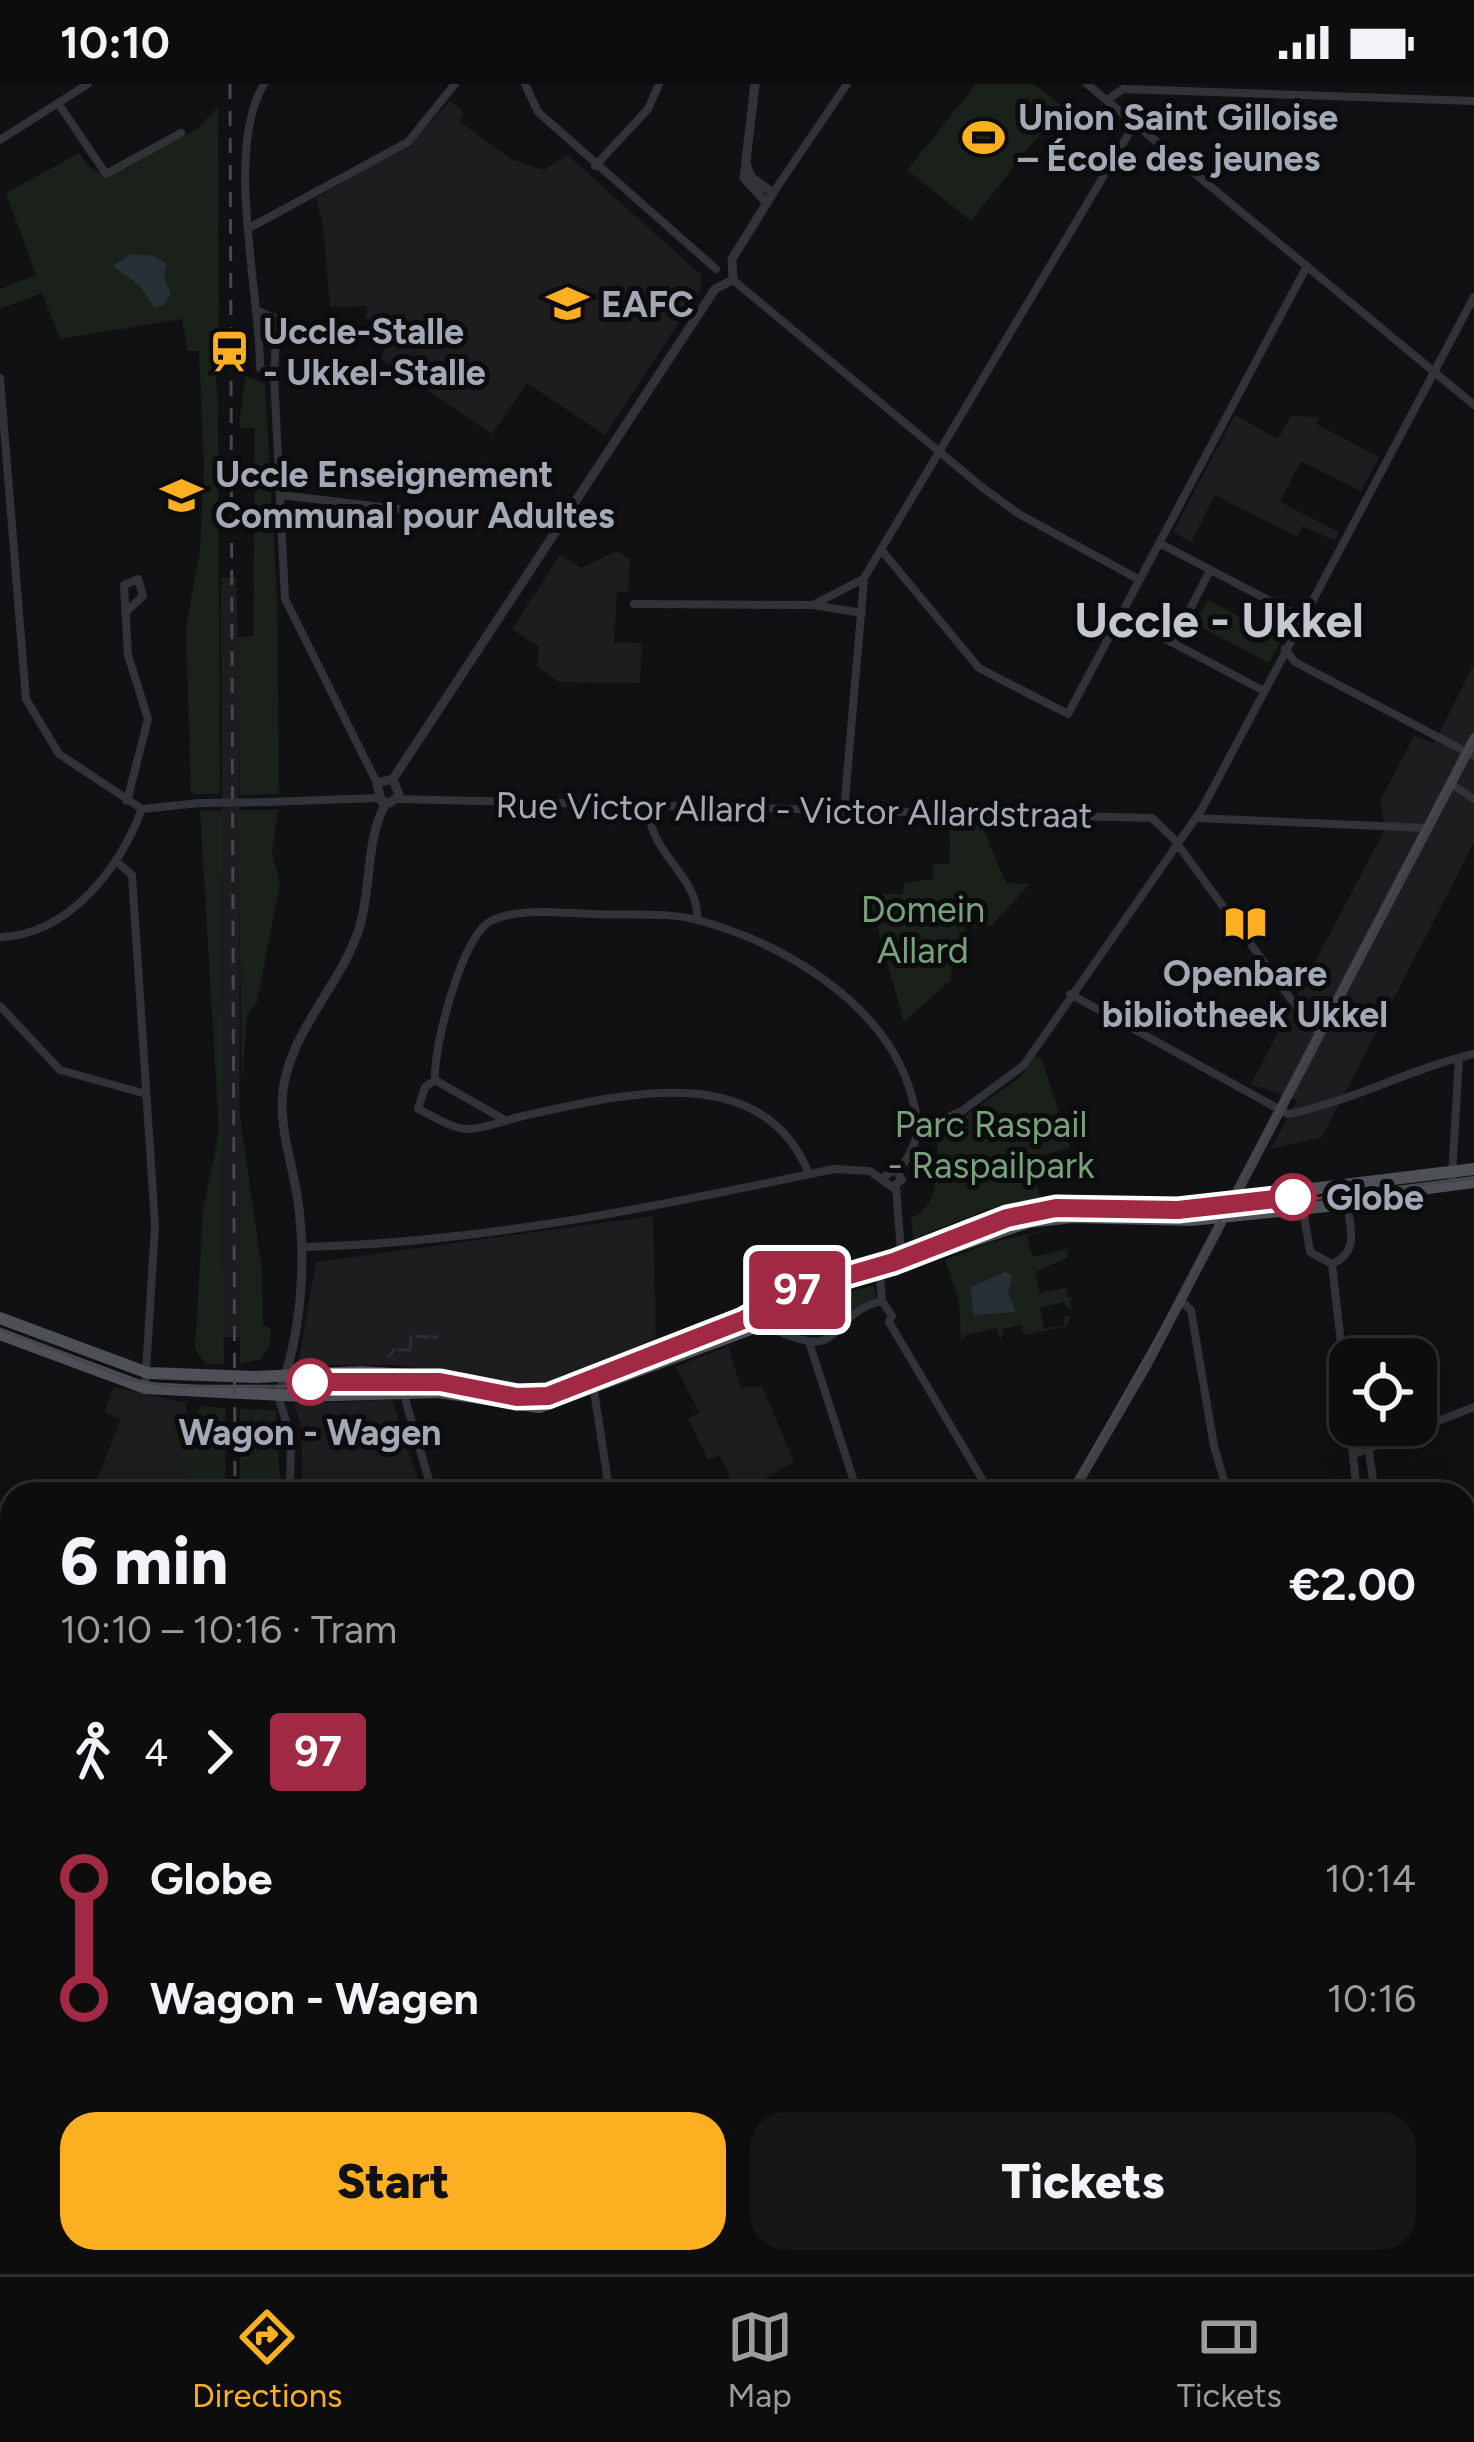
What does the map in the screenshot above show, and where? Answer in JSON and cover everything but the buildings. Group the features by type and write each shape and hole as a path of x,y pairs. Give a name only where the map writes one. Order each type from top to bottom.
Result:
{"main road":[{"path":"1078,1482 1225,1216 1427,828 1471,754 1474,739"},
{"path":"0,1334 146,1381 457,1393 539,1407 594,1391 761,1323 798,1300 1050,1219 1152,1221 1348,1204 1474,1169"},
{"path":"0,1318 146,1381 255,1377 282,1384 458,1378 517,1393 559,1389 752,1312 791,1286 901,1254 970,1223 1026,1208 1182,1205 1452,1178 1474,1182"}],"street":[{"path":"0,140 88,84"},
{"path":"263,84 254,101 247,147 260,368 274,376"},
{"path":"251,227 408,142 455,84"},
{"path":"525,84 538,112 716,269 720,282"},
{"path":"595,166 648,109 659,84"},
{"path":"755,84 746,163 748,187 770,198"},
{"path":"716,269 729,266 847,84"},
{"path":"1087,84 1474,405"},
{"path":"1107,100 1123,89 1474,101"},
{"path":"58,103 106,174 181,133"},
{"path":"813,604 864,578 883,552 1134,125"},
{"path":"729,266 733,280 940,454 1019,514 1138,579"},
{"path":"883,552 979,668 1068,714 1306,266"},
{"path":"377,783 393,779 720,282 733,280"},
{"path":"898,1171 921,1129 962,1112 1013,1076 1177,847 1474,297"},
{"path":"260,312 277,319 274,376 286,598 387,800"},
{"path":"0,378 26,699 58,754 142,809 117,862 80,904 40,929 0,937"},
{"path":"280,495 442,514"},
{"path":"1158,543 1301,617"},
{"path":"1173,643 1210,571"},
{"path":"844,812 864,578"},
{"path":"634,604 813,604 862,614"},
{"path":"125,614 128,655 148,718 127,801"},
{"path":"1120,615 1264,691"},
{"path":"1286,649 1295,662"},
{"path":"1279,662 1295,662 1471,754"},
{"path":"290,1482 291,1436 282,1384 302,1246 283,1119 284,1080 296,1043 358,930 376,827 387,800 400,787 393,779"},
{"path":"1451,784 1474,799"},
{"name":"Rue Victor Allard - Victor Allardstraat","path":"142,809 200,803 387,800 1151,818 1177,847"},
{"path":"649,808 650,835 698,902 697,919"},
{"path":"1196,818 1427,828"},
{"path":"1177,847 1321,1033"},
{"path":"117,862 132,875 155,1225 146,1381"},
{"path":"435,1080 434,1058 471,937 489,921 562,913 697,919 769,948 859,1008 891,1044 921,1129"},
{"path":"1070,994 1288,1114 1343,1102 1474,1054"},
{"path":"0,1006 60,1070 146,1094"},
{"path":"1452,1178 1459,1058"},
{"path":"435,1080 425,1087 418,1109 466,1130 668,1090 706,1093 747,1105 788,1136 809,1174"},
{"path":"435,1080 504,1120"},
{"path":"302,1246 498,1233 834,1169 884,1177"},
{"path":"884,1177 889,1170 898,1171"},
{"path":"898,1171 902,1180 896,1187 901,1254"},
{"path":"884,1177 887,1185 896,1187"},
{"path":"1332,1264 1347,1255 1352,1244 1348,1204"},
{"path":"1303,1208 1310,1252 1332,1264"},
{"path":"1332,1264 1340,1338"},
{"path":"880,1276 882,1301 915,1371 925,1378 984,1482"},
{"path":"1180,1300 1191,1310 1224,1482"},
{"path":"761,1323 810,1345 829,1340 866,1306 882,1301"},
{"path":"810,1345 839,1424 853,1482"},
{"path":"416,1377 406,1394 431,1482"},
{"path":"594,1391 608,1482"},
{"path":"1354,1454 1370,1452 1474,1408"},
{"path":"1353,1446 1356,1482"},
{"path":"1370,1452 1374,1482"}],"shaded area":[{"path":"450,101 464,112 459,121 511,159 544,170 568,155 701,275 701,289 605,435 527,383 492,434 381,359 388,329 365,318 367,306 330,307 316,198 411,143"},
{"path":"131,254 154,256 167,264 164,278 171,294 163,306 154,307 139,285 113,266"},
{"path":"1235,415 1278,439 1291,415 1318,418 1316,424 1379,457 1361,491 1301,461 1280,502 1339,532 1335,541 1303,526 1297,537 1215,495 1191,542 1173,532"},
{"path":"617,551 630,559 628,592 617,592 614,642 642,643 640,683 559,682 537,666 539,647 512,629 560,555 581,568"},
{"path":"221,578 236,578 239,671 240,1337 224,1337"},
{"path":"1474,664 1474,843 1322,1137 1271,1149 1297,1100 1251,1084 1385,829 1380,801 1414,736 1434,743"},
{"path":"653,1216 656,1343 583,1374 536,1386 396,1365 298,1365 316,1262"},
{"path":"1005,1272 1012,1275 1008,1294 1016,1312 973,1315 971,1287"},
{"path":"728,1346 741,1388 762,1386 794,1462 758,1482 732,1482 720,1455 708,1460 688,1418 699,1412 676,1367"},
{"path":"114,1387 186,1403 187,1482 96,1482 121,1419 104,1412"},
{"path":"392,1400 419,1482 302,1482 302,1430 294,1404"}],"green space":[{"name":"Union Saint Gilloise – École des jeunes","path":"976,84 1033,84 1062,106 971,221 907,170"},
{"path":"218,107 218,341 210,342 209,360 215,365 218,399 220,794 191,794 186,626 200,551 204,466 199,351 188,351 182,319 60,339 42,293 0,309 0,289 36,275 6,193 79,153 88,166 106,176 197,129"},
{"path":"245,376 265,383 277,600 279,794 240,795 238,637 253,636 255,428 239,428"},
{"path":"1208,600 1282,639 1269,663 1195,624"},
{"path":"200,810 222,811 224,1364 206,1364 195,1349 203,1210 219,1131"},
{"path":"238,810 278,810 272,852 280,884 257,1002 247,1016 242,1082"},
{"name":"Domein Allard","path":"950,822 981,823 1006,883 1030,884 991,926 964,927 968,955 952,966 951,980 904,1022 868,893 903,894 904,883 933,879 933,864 949,864"},
{"name":"Parc Raspail - Raspailpark","path":"1036,1056 1042,1059 1070,1148 1030,1158 1040,1198 989,1209 913,1239 911,1218 933,1194 938,1135 1019,1078"},
{"path":"239,1110 262,1271 263,1326 271,1328 270,1345 261,1359 240,1364"},
{"path":"1057,1227 1027,1236 1032,1257 1068,1249 1067,1258 1035,1272 1040,1293 1068,1287 1066,1297 1071,1297 1071,1312 1063,1302 1040,1308 1044,1329 1064,1325 1063,1317 1071,1315 1067,1326 1024,1335 1021,1325 1003,1329 1001,1340 996,1328 966,1335 961,1342 959,1301 945,1260"},
{"path":"873,1286 877,1298 822,1335 770,1325 800,1302"},
{"path":"202,1406 225,1408 225,1482 187,1482 185,1431"},
{"path":"240,1409 276,1410 280,1482 240,1482"}],"waterway":[{"path":"399,1350 410,1350 411,1336"},
{"path":"417,1336 428,1337"},
{"path":"432,1337 437,1337"},
{"path":"389,1356 394,1350"}],"tram line":[{"path":"1075,1482 1184,1290 1474,734"},
{"path":"0,1329 126,1378 165,1386 440,1387 516,1402 549,1401 745,1325 808,1291 896,1266 974,1233 1028,1218 1204,1213 1474,1178"},
{"name":"97","path":"310,1382 458,1383 517,1397 548,1396 743,1320 794,1291 894,1262 1007,1218 1056,1208 1178,1210 1293,1197"}],"railway":[{"path":"230,84 235,1482"}],"place":[{"name":"Union Saint Gilloise – École des jeunes","path":"984,138"},
{"name":"EAFC","path":"567,304"},
{"name":"Uccle-Stalle - Ukkel-Stalle","path":"229,352"},
{"name":"Uccle Enseignement Communal pour Adultes","path":"181,495"},
{"name":"Openbare bibliotheek Ukkel","path":"1245,923"},
{"name":"Globe","path":"1293,1197"},
{"name":"Wagon - Wagen","path":"310,1382"}],"district":[{"name":"Uccle - Ukkel","path":"1219,620"}]}
